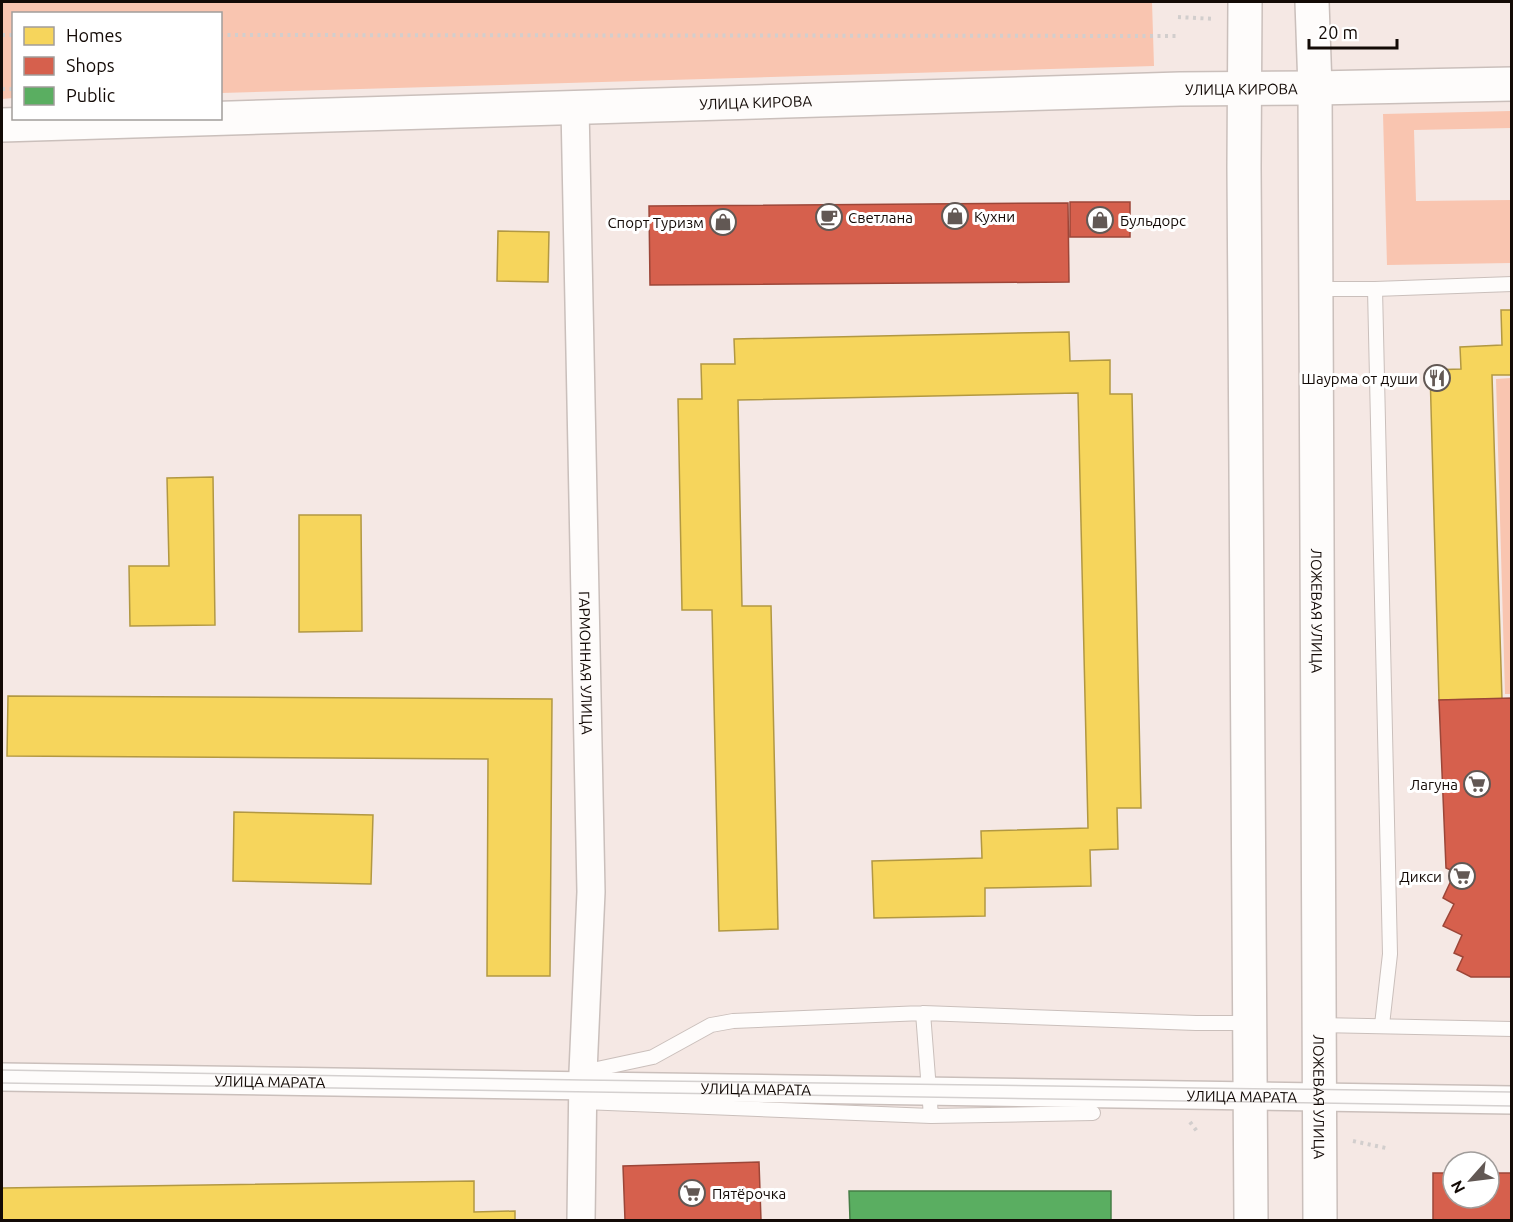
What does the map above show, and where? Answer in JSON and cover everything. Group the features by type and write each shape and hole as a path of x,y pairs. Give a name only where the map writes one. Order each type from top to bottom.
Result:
{"main road":[{"name":"ЛОЖЕВАЯ УЛИЦА","path":"1312,2 1315,88 1320,1221"},
{"path":"1233,10 1244,88 1251,1221"},
{"name":"УЛИЦА КИРОВА","path":"222,119 1244,88 1512,84"},
{"name":"УЛИЦА КИРОВА","path":"2,126 183,120"}],"street":[{"name":"ГАРМОННАЯ УЛИЦА","path":"575,107 591,892 583,1087 581,1221"},
{"name":"УЛИЦА МАРАТА","path":"2,1077 583,1087 930,1104 1251,1096 1512,1100"}],"lane":[{"path":"1316,289 1512,284"},
{"path":"1375,289 1390,954 1382,1025"},
{"path":"923,1012 930,1104 1093,1113"},
{"path":"583,1087 653,1057 711,1025 733,1021 923,1012 1196,1023 1250,1023"},
{"path":"1319,1024 1512,1029"}],"path":[{"path":"1178,17 1233,10"},
{"path":"222,35 1179,36"},
{"path":"1353,1141 1386,1148"}],"shaded area":[{"path":"2,2 1152,2 1154,66 222,93 222,12 12,12 12,98 2,99"},
{"path":"1511,111 1511,128 1414,130 1416,201 1511,200 1511,263 1387,265 1383,114"},
{"path":"1511,378 1512,694 1505,694 1496,379"}],"building: Homes":[{"path":"498,231 549,232 548,282 497,281"},
{"path":"1501,310 1512,310 1512,375 1492,375 1502,699 1439,700 1430,370 1461,369 1460,347 1502,345"},
{"path":"1069,332 1070,361 1110,360 1110,394 1132,394 1141,808 1117,808 1118,849 1090,850 1091,886 985,888 985,916 874,918 872,861 982,858 981,831 1088,828 1078,393 738,400 742,606 771,606 778,929 719,931 712,610 682,610 678,399 702,399 701,364 735,364 734,339"},
{"path":"213,477 215,625 130,626 129,566 169,566 167,478"},
{"path":"299,515 361,515 362,631 299,632"},
{"path":"8,696 552,699 550,976 487,976 488,759 7,756"},
{"path":"234,812 373,815 371,884 233,881"},
{"path":"474,1181 474,1212 515,1211 515,1220 2,1220 2,1188"}],"building: Shops":[{"name":"Бульдорс","path":"1070,202 1130,202 1130,237 1070,237"},
{"path":"1068,203 1069,282 650,285 649,206"},
{"name":"Лагуна","path":"1512,698 1512,977 1471,977 1457,970 1463,957 1454,953 1462,935 1443,926 1454,904 1443,898 1455,872 1446,868 1439,700"},
{"name":"Пятёрочка","path":"759,1162 761,1220 625,1220 623,1166"},
{"path":"1433,1173 1441,1173 1441,1210 1501,1210 1501,1173 1512,1173 1512,1220 1433,1220"}],"building: Public":[{"path":"849,1191 1111,1191 1111,1220 850,1220"}],"tram line":[{"path":"2,1070 1512,1092"},
{"path":"2,1083 1512,1106"}],"place":[{"name":"Кухни","path":"955,216"},
{"name":"Светлана","path":"829,217"},
{"name":"Бульдорс","path":"1100,220"},
{"name":"Спорт Туризм","path":"723,222"},
{"name":"Шаурма от души","path":"1437,378"},
{"name":"Лагуна","path":"1477,784"},
{"name":"Дикси","path":"1462,876"},
{"name":"Пятёрочка","path":"692,1193"}]}
